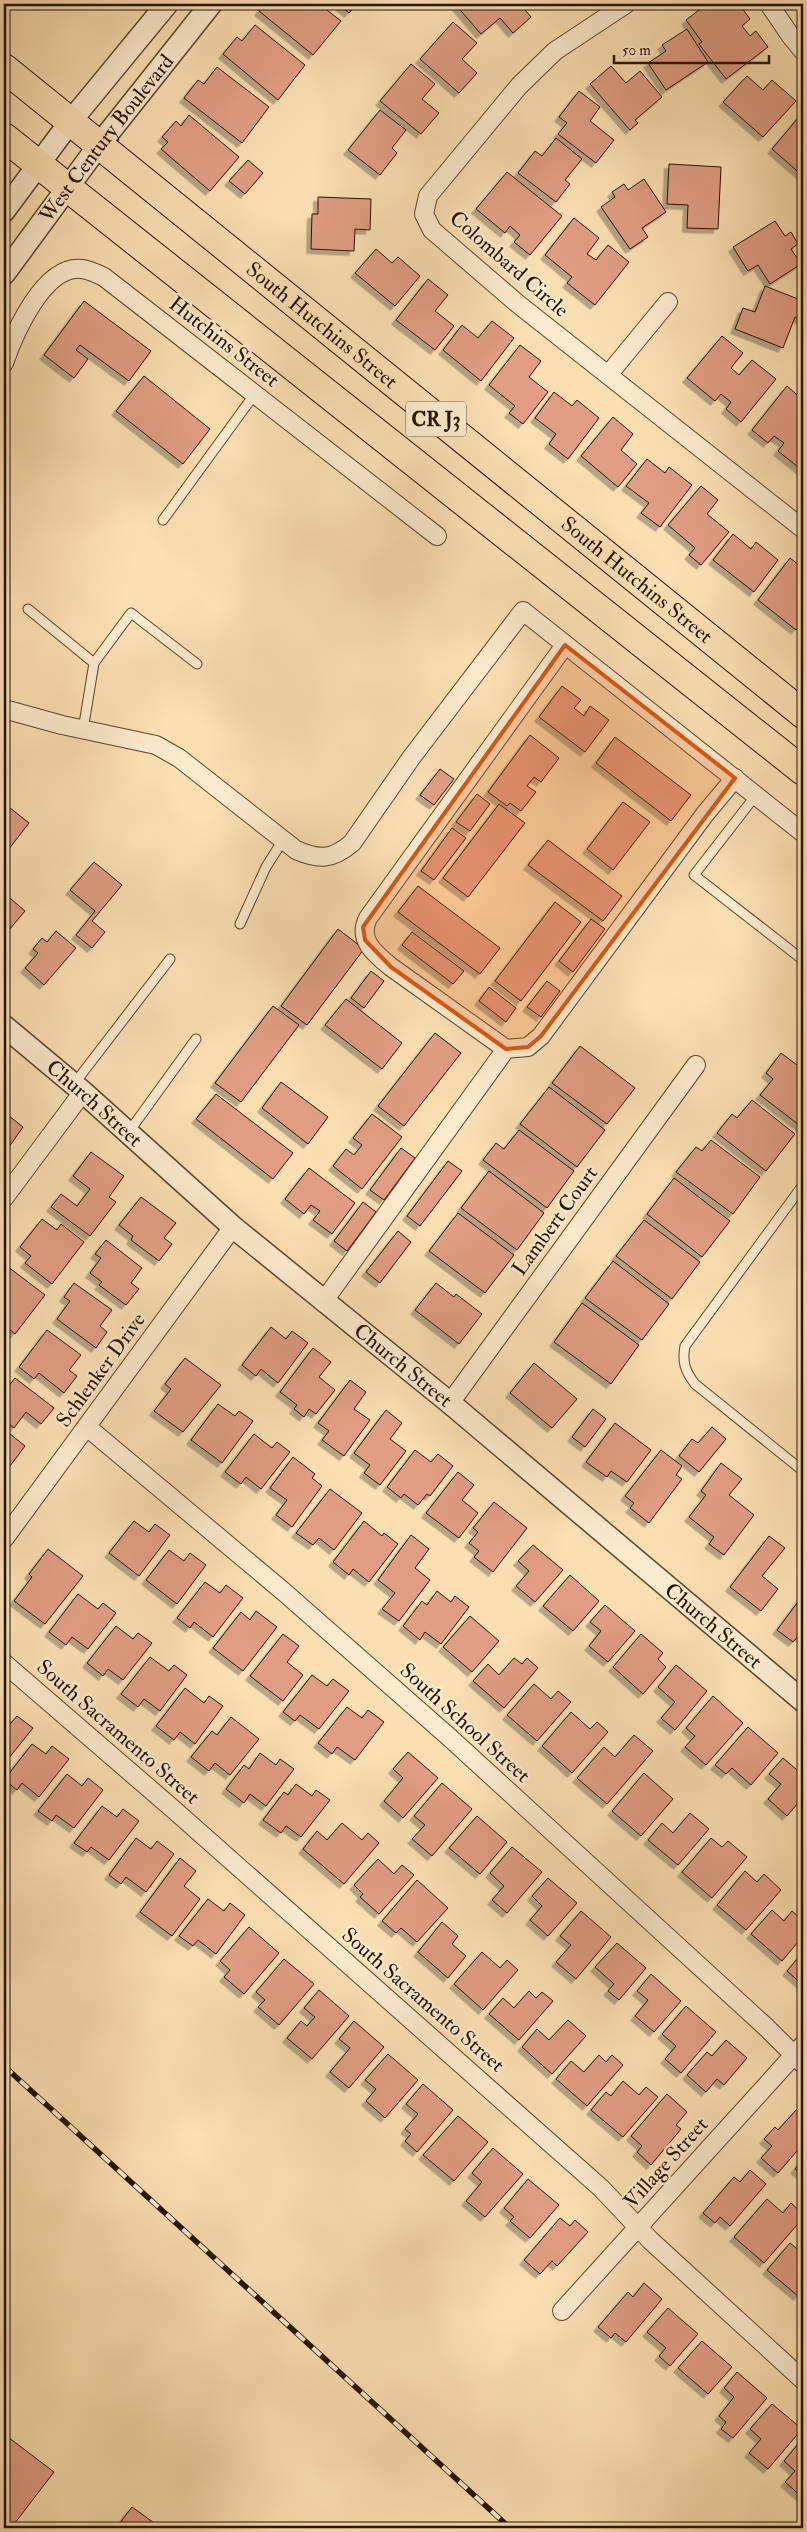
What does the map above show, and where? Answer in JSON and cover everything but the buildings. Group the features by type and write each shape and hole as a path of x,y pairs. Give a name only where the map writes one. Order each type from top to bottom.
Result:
{"main road":[{"name":"South Hutchins Street","path":"4,68 803,714"},
{"name":"CR J3","path":"4,136 803,771"}],"street":[{"name":"West Century Boulevard","path":"4,211 70,122 167,4"},
{"name":"West Century Boulevard","path":"4,274 99,145 211,4"},
{"name":"Colombard Circle","path":"626,4 555,51 519,86 428,196 424,214 432,230 518,304 803,529"},
{"path":"769,4 803,51"},
{"name":"Hutchins Street","path":"4,362 15,331 32,303 48,283 69,270 82,269 104,277 437,536"},
{"path":"608,375 668,302"},
{"path":"4,709 83,730 156,745 179,758 296,850 314,858 339,854 352,843 411,758 523,611 803,833"},
{"path":"565,645 363,927 365,940 391,968 506,1049 528,1046 540,1036 705,814 734,778"},
{"name":"Church Street","path":"4,1026 78,1088 234,1228 450,1403 803,1701"},
{"path":"323,1302 506,1049"},
{"name":"Lambert Court","path":"450,1403 696,1065"},
{"path":"4,1198 78,1088"},
{"name":"Schlenker Drive","path":"4,1539 234,1228"},
{"name":"South School Street","path":"87,1427 284,1592 434,1724 760,2021 800,2055"},
{"name":"South Sacramento Street","path":"4,1663 173,1809 586,2175 638,2227 803,2380"},
{"name":"Village Street","path":"562,2311 638,2227 800,2055"}],"lane":[{"path":"162,520 254,395"},
{"path":"28,609 94,663"},
{"path":"83,730 94,663 131,612 197,664"},
{"path":"756,795 694,875 803,960"},
{"path":"240,924 266,867 283,840"},
{"path":"78,1088 170,959"},
{"path":"128,1133 196,1039"},
{"path":"803,1186 685,1346 682,1360 688,1374 696,1384 803,1471"}],"highlighted area":[{"path":"565,645 735,778 541,1036 528,1047 514,1050 506,1049 391,967 365,940 363,927"}],"railway":[{"path":"4,2066 510,2528"}]}
